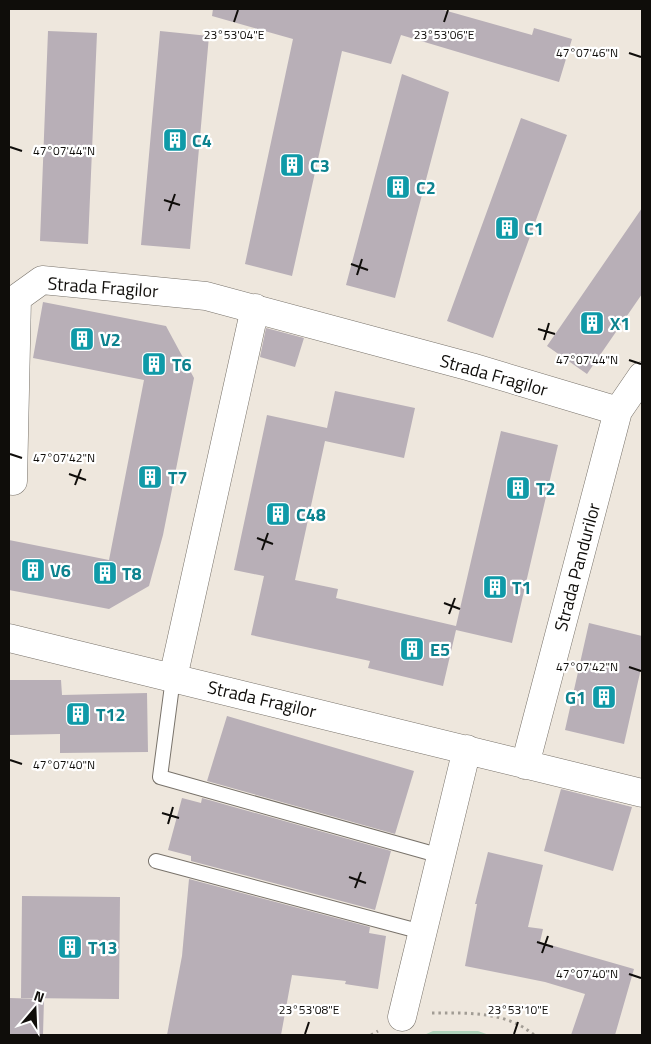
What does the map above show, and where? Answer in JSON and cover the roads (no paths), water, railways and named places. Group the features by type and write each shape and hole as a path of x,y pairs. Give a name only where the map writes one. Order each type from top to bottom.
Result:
{"street":[{"name":"Strada Fragilor","path":"13,481 17,298 42,280 206,296 255,308 618,411"},
{"path":"172,678 255,308"},
{"name":"Strada Pandurilor","path":"525,765 618,411 642,376"},
{"name":"Strada Fragilor","path":"9,638 467,749 642,794"},
{"path":"402,1017 467,749"}],"lane":[{"path":"172,678 160,777 441,856"},
{"path":"156,861 422,932"}],"place":[{"name":"C4","path":"175,140"},
{"name":"C3","path":"292,165"},
{"name":"C2","path":"398,187"},
{"name":"C1","path":"507,228"},
{"name":"X1","path":"592,323"},
{"name":"V2","path":"82,339"},
{"name":"T6","path":"154,364"},
{"name":"T7","path":"150,477"},
{"name":"T2","path":"518,488"},
{"name":"C48","path":"278,514"},
{"name":"V6","path":"33,570"},
{"name":"T8","path":"105,573"},
{"name":"T1","path":"495,587"},
{"name":"E5","path":"412,649"},
{"name":"G1","path":"604,697"},
{"name":"T12","path":"78,714"},
{"name":"T13","path":"70,947"}]}
